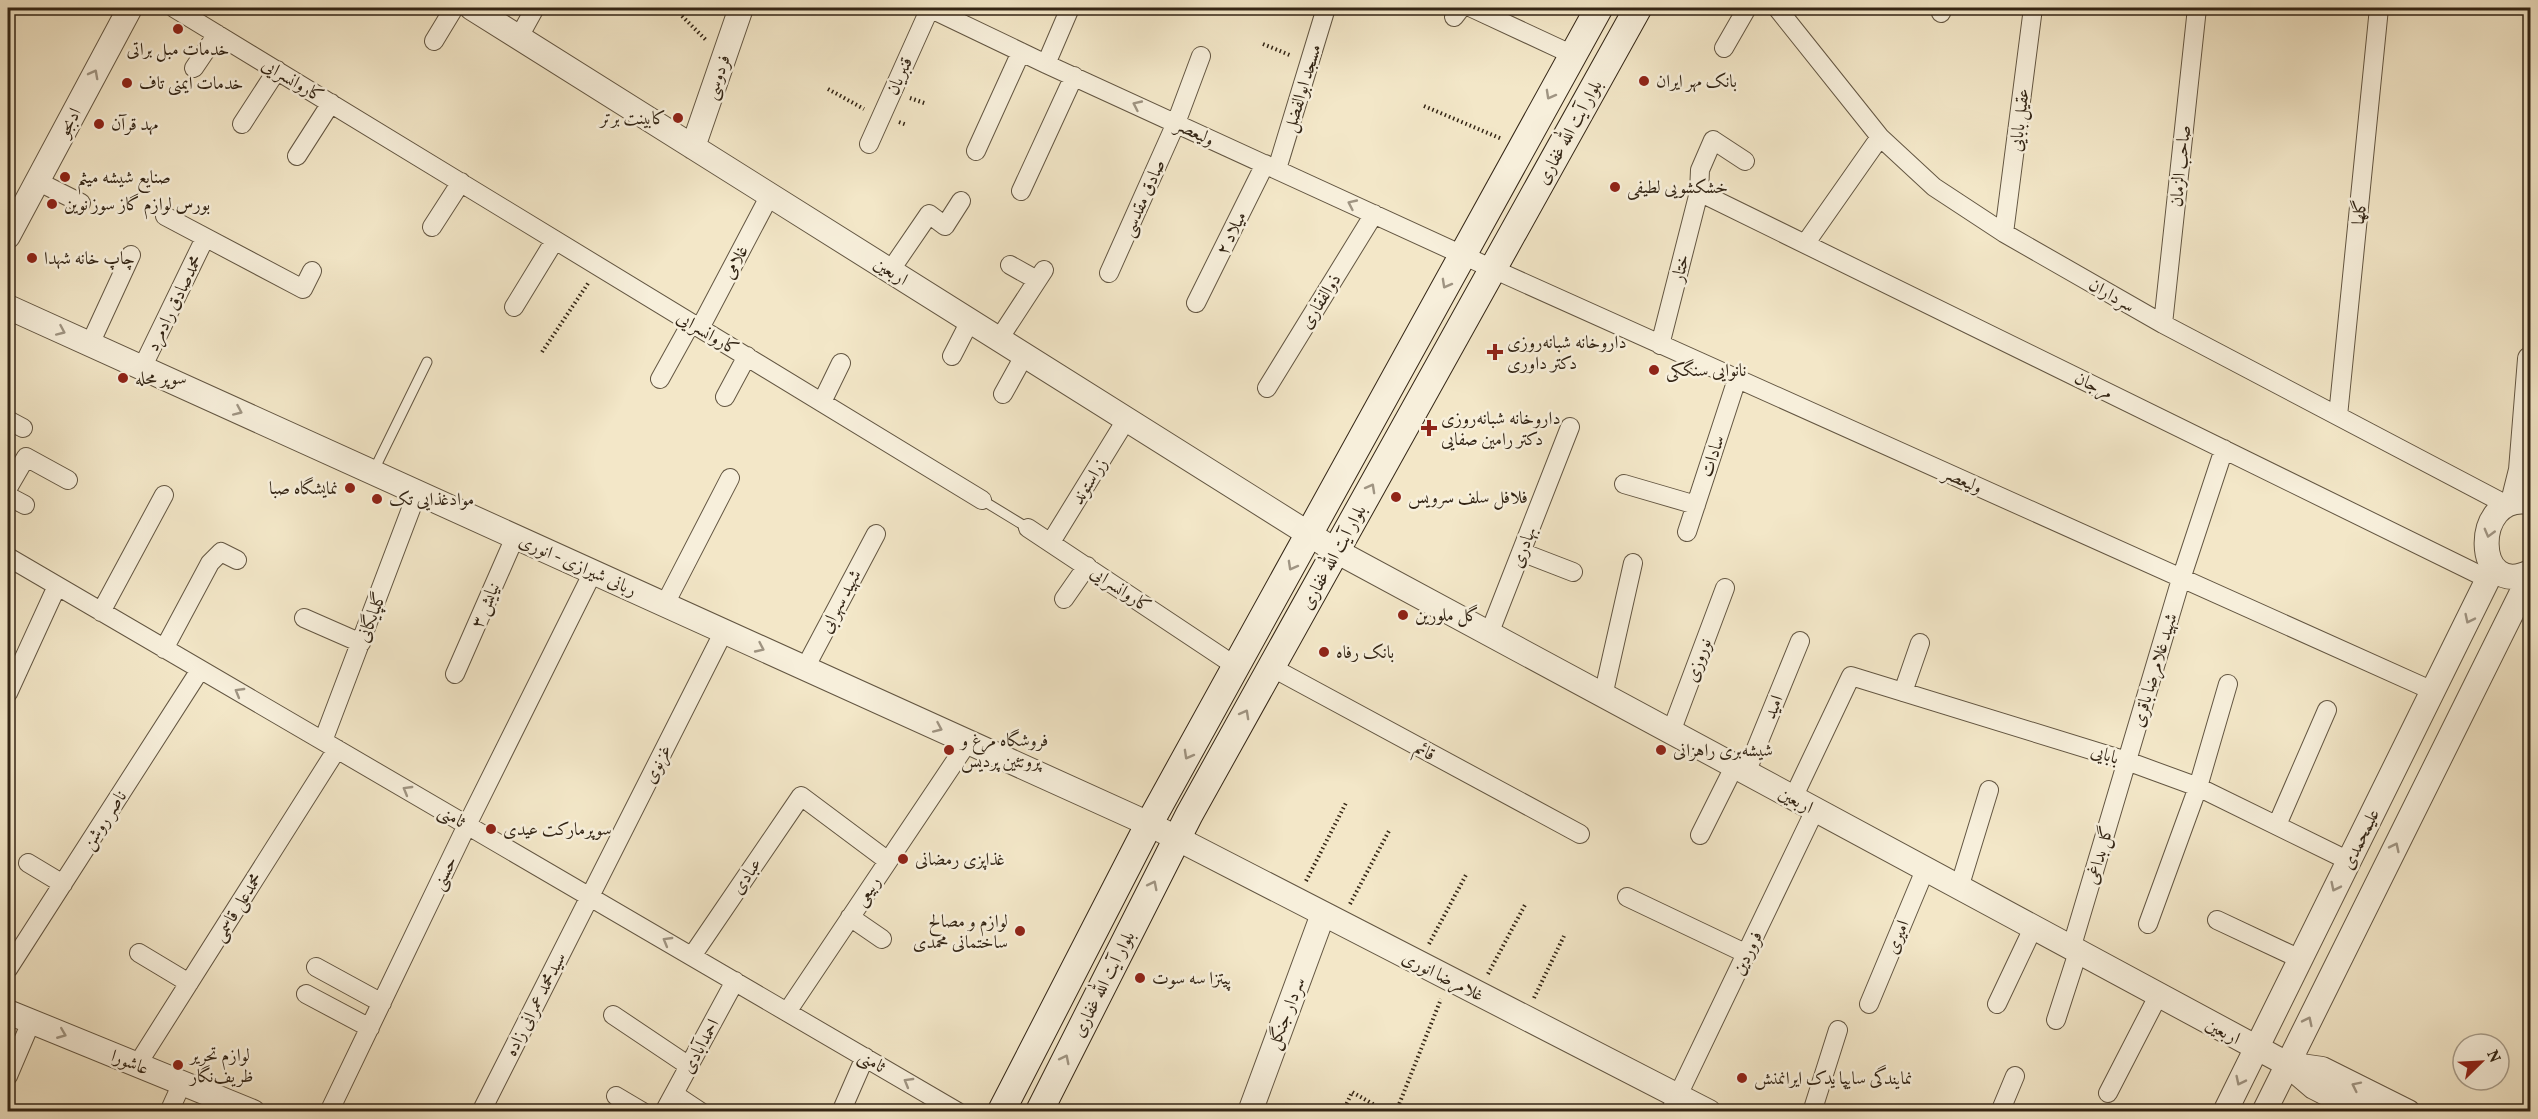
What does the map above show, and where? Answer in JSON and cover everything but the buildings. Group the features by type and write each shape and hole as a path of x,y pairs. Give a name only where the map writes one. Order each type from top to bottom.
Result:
{"main road":[{"name":"بلوار آیت الله غفاری","path":"1000,1112 1149,824 1599,8"},
{"name":"بلوار آیت الله غفاری","path":"1039,1112 1177,840 1638,8"}],"street":[{"name":"ادبجو","path":"10,222 37,181 130,8"},
{"name":"کاروانسرایی","path":"174,8 982,500"},
{"path":"434,41 454,8"},
{"name":"اربعین","path":"472,8 1336,551 2287,1064"},
{"path":"519,37 535,8"},
{"name":"فردوسی","path":"693,147 741,8"},
{"name":"ولیعصر","path":"929,8 954,12 1021,52 1046,64 1462,255 2433,691"},
{"name":"قنبریان","path":"869,144 929,8"},
{"path":"1046,64 1070,8"},
{"name":"مسجد ابوالفضل","path":"1271,166 1309,63 1326,8"},
{"path":"1472,8 1573,55"},
{"path":"1724,48 1747,8"},
{"name":"سرداران","path":"1777,8 1880,137 1934,187 2004,233 2163,324 2338,416 2517,503"},
{"name":"عقیل بابایی","path":"2004,233 2033,8"},
{"name":"صاحب الزمان","path":"2163,324 2197,8"},
{"name":"گلها","path":"2338,416 2379,8"},
{"path":"194,68 217,34"},
{"path":"976,151 1021,52"},
{"name":"صادق مقدسی","path":"1109,273 1176,123 1201,56"},
{"path":"242,124 277,70"},
{"path":"1021,190 1074,76"},
{"path":"297,156 331,103"},
{"path":"1805,244 1880,137"},
{"name":"ختار","path":"1660,345 1699,192 1700,170 1713,140 1745,161"},
{"name":"میلاد ۲","path":"1196,303 1271,166"},
{"path":"37,181 81,203"},
{"path":"432,227 460,182"},
{"name":"مرجان","path":"1699,192 2224,449 2490,572"},
{"name":"غلامی","path":"660,379 695,325 770,195"},
{"path":"890,271 930,214 945,226 961,201"},
{"name":"ذوالفقاری","path":"1267,388 1374,214"},
{"path":"165,216 303,290 312,272"},
{"name":"محمدصادق رادمرد","path":"142,368 205,238"},
{"path":"514,307 555,240"},
{"path":"90,344 131,255"},
{"path":"999,339 1040,275 1010,265"},
{"name":"ربانی شیرازی - انوری","path":"8,307 1149,824 1177,840"},
{"path":"952,356 970,321"},
{"path":"725,397 747,356"},
{"path":"1004,394 1024,356"},
{"path":"2530,359 2517,503 2494,518 2487,534 2490,572 2514,577 2530,574"},
{"path":"822,402 840,363"},
{"name":"سادات","path":"1687,532 1737,379"},
{"name":"زراستوند","path":"1051,542 1126,420"},
{"name":"بهادری","path":"1490,634 1570,427"},
{"name":"شهید غلامرضا باقری","path":"2127,761 2181,579 2224,449"},
{"path":"8,488 26,457 68,480"},
{"path":"665,604 730,478"},
{"path":"1624,484 1696,505"},
{"name":"گلپایگانی","path":"330,745 361,643 417,493"},
{"path":"101,612 164,495"},
{"path":"8,496 25,505"},
{"name":"کاروانسرایی","path":"1028,528 1237,667"},
{"name":"شهید سهرابی","path":"805,668 876,534"},
{"name":"نیایش ۳","path":"455,674 515,537"},
{"path":"164,649 210,563 220,552 237,560"},
{"path":"1521,552 1573,572"},
{"name":"ثامنی","path":"8,557 958,1112"},
{"path":"1604,696 1633,563"},
{"path":"1064,599 1087,566"},
{"name":"حسنی","path":"329,1112 467,825 593,572"},
{"name":"علیمحمدی","path":"2225,1112 2490,572"},
{"name":"علیمحمدی","path":"2264,1112 2530,574"},
{"path":"8,693 57,586"},
{"name":"نوروزی","path":"1671,732 1725,588"},
{"path":"304,618 361,643"},
{"name":"غزنوی","path":"590,897 724,631"},
{"name":"امید","path":"1700,835 1740,770 1800,641"},
{"path":"1903,692 1920,643"},
{"name":"قائم","path":"1271,667 1580,834"},
{"name":"ناصر روشن","path":"8,969 200,669"},
{"name":"بابایی","path":"1793,798 1851,676 2127,761 2198,787 2349,861"},
{"path":"2148,924 2198,787 2228,684"},
{"path":"2277,825 2326,710"},
{"name":"ربیعی","path":"787,1012 968,742"},
{"name":"محمدعلی قاسمی","path":"137,1065 189,983 330,745"},
{"name":"گل بداغی","path":"2056,1020 2127,761"},
{"path":"1959,888 1989,790"},
{"name":"عبادی","path":"692,956 801,796 888,861"},
{"name":"فروردین","path":"1674,1104 1815,810"},
{"name":"غلامرضا انوری","path":"1177,840 1525,1017 1674,1104 1709,1112"},
{"path":"2349,861 2380,877"},
{"path":"28,863 63,884"},
{"name":"امیری","path":"1869,1004 1925,870"},
{"name":"سیدمحمد عمرانی زاده","path":"481,1112 590,897"},
{"path":"1627,897 1747,954"},
{"path":"850,917 882,939"},
{"name":"سردار جنگل","path":"1250,1112 1332,919"},
{"path":"2217,920 2300,959"},
{"path":"1997,1004 2033,928"},
{"path":"139,953 189,983"},
{"path":"316,967 382,1003"},
{"name":"احمدآبادی","path":"664,1112 735,981"},
{"path":"306,994 370,1028"},
{"path":"2108,1093 2158,996"},
{"name":"عاشورا","path":"8,1012 253,1112"},
{"path":"613,1015 689,1066"},
{"path":"8,1076 32,1022"},
{"path":"1812,1112 1838,1030"},
{"path":"841,1112 865,1057"},
{"path":"2287,1064 2314,1087 2363,1112"},
{"path":"2287,1064 2322,1069 2408,1112"},
{"path":"2000,1112 2015,1076"},
{"path":"168,1112 182,1083"},
{"path":"674,1094 701,1112"},
{"path":"616,1096 643,1112"}],"lane":[{"path":"373,472 427,362"},
{"name":"کاروانسرایی","path":"982,500 1028,528"}],"path":[{"path":"682,16 724,58"},
{"path":"1263,44 1309,63"},
{"path":"828,89 880,118"},
{"path":"1424,106 1522,147"},
{"path":"542,352 599,267"},
{"path":"1296,900 1347,801"},
{"path":"1332,919 1390,829"},
{"path":"1418,963 1467,873"},
{"path":"1478,994 1526,903"},
{"path":"1525,1017 1564,936"},
{"path":"1396,1112 1449,979"},
{"path":"1343,1112 1352,1092 1387,1112"}],"place":[{"name":"خدمات مبل براتی","path":"178,29"},
{"name":"بانک مهر ایران","path":"1644,81"},
{"name":"خدمات ایمنی تاف","path":"127,83"},
{"name":"کابینت برتر","path":"678,118"},
{"name":"مهد قرآن","path":"99,124"},
{"name":"صنایع شیشه میثم","path":"65,177"},
{"name":"خشکشویی لطیفی","path":"1615,187"},
{"name":"بورس لوازم گاز سوز نوین","path":"52,204"},
{"name":"چاپ خانه شهدا","path":"32,258"},
{"name":"داروخانه شبانه‌روزی دکتر داوری","path":"1495,352"},
{"name":"نانوایی سنگکی","path":"1654,370"},
{"name":"سوپر محله","path":"123,378"},
{"name":"داروخانه شبانه‌روزی دکتر رامین صفایی","path":"1429,428"},
{"name":"نمایشگاه صبا","path":"350,488"},
{"name":"فلافل سلف سرویس","path":"1396,497"},
{"name":"موادغذایی تک","path":"377,499"},
{"name":"گل ملورین","path":"1403,615"},
{"name":"بانک رفاه","path":"1324,652"},
{"name":"فروشگاه مرغ و پروتئین پردیس","path":"949,750"},
{"name":"شیشه‌بری راهزانی","path":"1661,750"},
{"name":"سوپرمارکت عیدی","path":"491,829"},
{"name":"غذاپزی رمضانی","path":"903,859"},
{"name":"لوازم و مصالح ساختمانی محمدی","path":"1020,931"},
{"name":"پیتزا سه سوت","path":"1140,978"},
{"name":"لوازم تحریر ظریف‌نگار","path":"178,1065"},
{"name":"نمایندگی سایپا یدک ایرانمنش","path":"1742,1078"}]}
